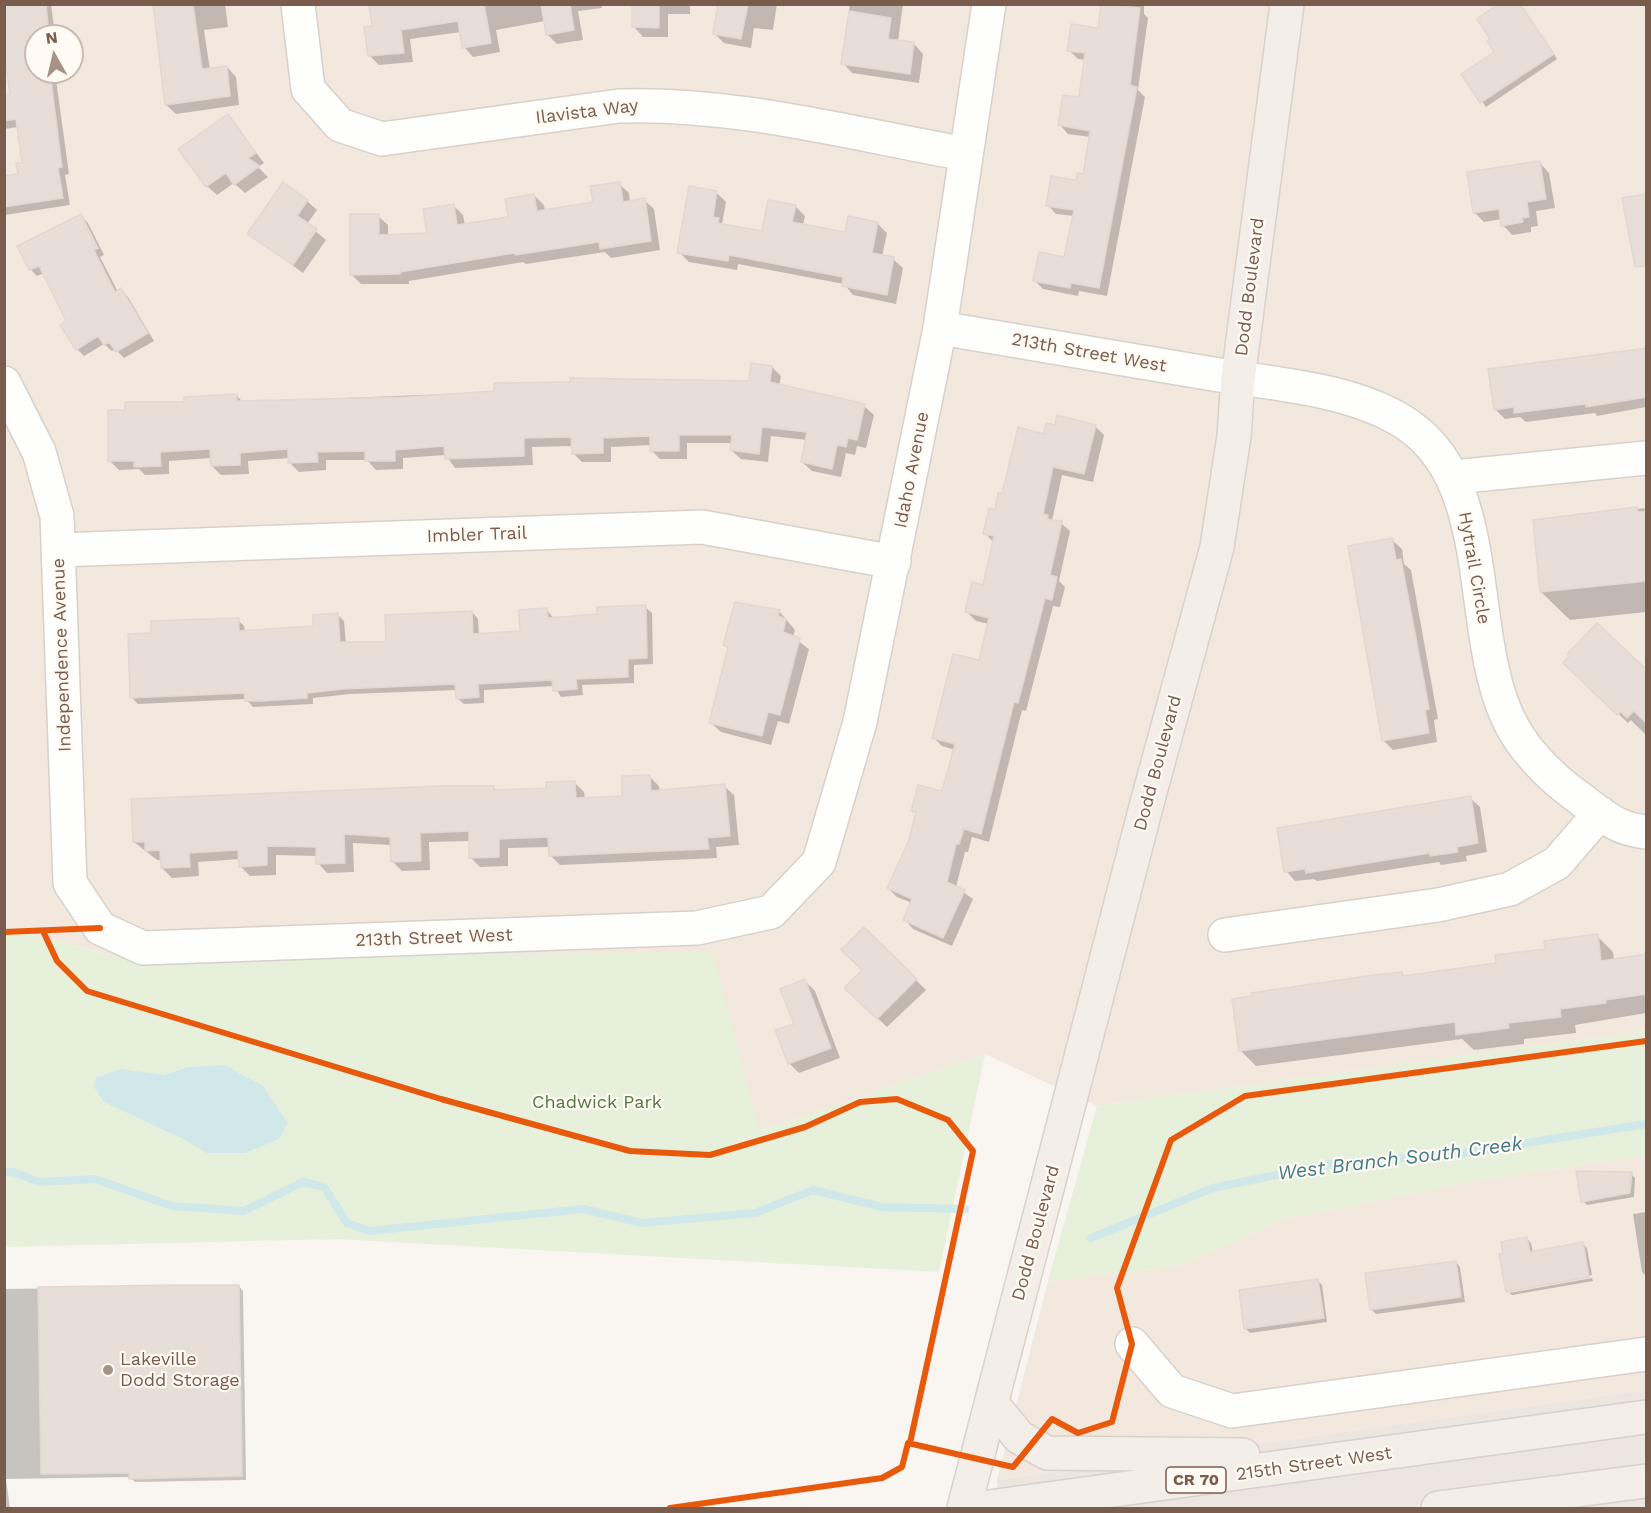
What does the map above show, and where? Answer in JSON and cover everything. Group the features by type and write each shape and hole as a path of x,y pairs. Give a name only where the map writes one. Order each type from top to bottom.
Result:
{"main road":[{"name":"Dodd Boulevard","path":"964,1509 1147,802 1217,547 1234,436 1238,378 1287,4"},
{"path":"992,1404 1018,1437 1047,1453 1199,1456 1410,1451"},
{"name":"215th Street West","path":"982,1509 1410,1451 1647,1416"},
{"path":"1437,1509 1647,1481"}],"street":[{"name":"Ilavista Way","path":"298,4 308,89 340,125 382,139 619,106 650,105 701,108 744,114 966,154"},
{"name":"Idaho Avenue","path":"771,912 819,862 860,722 940,328 989,4"},
{"name":"213th Street West","path":"940,328 1238,378"},
{"name":"Hytrail Circle","path":"1238,378 1300,387 1366,404 1408,425 1444,459 1454,477 1465,508 1492,671 1507,717 1531,755 1568,790 1624,830 1647,832"},
{"name":"Independence Avenue","path":"4,383 39,452 57,516 70,883 100,928"},
{"path":"1454,477 1647,458"},
{"name":"Imbler Trail","path":"58,550 702,527 894,562"},
{"path":"1225,935 1438,905 1510,889 1557,863 1600,813"},
{"name":"213th Street West","path":"100,928 144,948 697,928 771,912"},
{"path":"1132,1344 1172,1391 1232,1411 1647,1354"}],"shaded area":[{"path":"4,5 1646,5 1646,1031 1097,1106 985,1054 760,1131 5,927"},
{"path":"1646,1155 1646,1390 997,1480 1048,1281 1178,1266 1284,1219 1468,1182"},
{"path":"1646,1390 1646,1508 999,1508 997,1480"}],"green space":[{"name":"Chadwick Park","path":"4,927 115,957 712,952 760,1131 985,1054 939,1272 336,1239 5,1247"},
{"path":"1646,1031 1646,1155 1468,1182 1284,1219 1178,1266 1048,1281 1097,1106"}],"water":[{"path":"224,1065 263,1086 288,1123 279,1139 245,1153 207,1153 181,1138 104,1102 94,1087 96,1078 120,1069 164,1075 189,1067"}],"building":[{"path":"4,4 46,4 48,24 24,24 24,84 52,84 62,167 58,168 63,198 4,207 4,176 18,174 16,163 22,163 16,119 4,121 4,95 10,94 4,53"},
{"path":"153,4 193,4 202,69 227,66 230,96 165,105"},
{"path":"369,4 484,4 491,43 462,48 458,21 401,30 404,53 368,56 364,27 372,26"},
{"path":"541,4 570,4 574,30 546,35"},
{"path":"632,4 659,4 659,28 632,27"},
{"path":"718,4 748,4 741,39 713,34"},
{"path":"1101,4 1140,8 1130,85 1137,87 1099,288 1071,283 1070,288 1033,281 1039,252 1064,257 1074,210 1046,206 1051,176 1076,180 1077,173 1083,174 1090,131 1058,125 1063,95 1079,97 1085,53 1067,51 1071,24 1098,28"},
{"path":"1498,4 1520,4 1554,54 1480,103 1461,74 1494,52 1487,41 1490,39 1477,19"},
{"path":"849,11 891,18 888,39 914,42 910,74 841,64"},
{"path":"228,114 256,153 248,158 260,166 234,185 226,173 206,187 178,149"},
{"path":"1540,161 1546,199 1527,202 1529,217 1522,218 1523,222 1501,226 1499,209 1473,213 1467,172"},
{"path":"283,182 308,200 297,216 317,229 293,265 247,234"},
{"path":"620,182 623,202 645,198 651,241 600,249 599,242 515,255 514,253 400,272 400,274 350,275 350,214 379,214 379,235 427,233 423,209 454,204 457,225 508,217 505,199 534,194 537,211 593,202 590,186"},
{"path":"689,186 717,191 713,217 719,218 718,223 762,231 768,200 796,205 792,222 845,232 848,216 878,222 872,253 894,257 887,295 842,286 843,277 729,255 728,261 677,253"},
{"path":"1647,194 1647,266 1635,267 1622,198"},
{"path":"81,214 98,248 94,250 115,292 121,288 148,333 116,352 109,342 104,345 98,336 76,350 60,325 66,321 39,266 29,270 17,246"},
{"path":"1647,348 1647,397 1586,407 1586,404 1514,413 1514,407 1494,410 1488,369"},
{"path":"751,363 772,366 770,382 865,404 857,440 848,438 846,447 837,445 832,469 801,462 807,432 762,427 759,454 730,450 732,435 679,435 679,451 650,451 650,436 603,438 603,453 572,454 571,437 524,438 524,456 445,459 444,446 395,450 395,461 365,461 365,451 317,452 318,462 288,463 288,449 240,453 240,465 211,466 210,449 160,452 161,466 134,467 134,461 108,461 108,410 125,410 125,402 184,402 184,397 237,394 237,401 408,397 494,391 494,383 570,382 570,378 749,381"},
{"path":"1057,415 1096,425 1084,474 1053,467 1043,514 1048,515 1047,519 1062,521 1050,575 1057,577 1052,600 1045,598 1018,703 1014,702 981,834 964,829 959,844 956,844 947,882 965,890 943,938 903,920 912,899 887,888 909,840 916,812 911,811 918,785 942,791 955,744 932,738 953,654 979,660 989,618 965,612 972,582 983,585 994,536 983,534 989,508 995,510 998,493 1002,494 1018,427 1044,434 1046,423 1055,425"},
{"path":"1637,507 1638,512 1647,511 1647,581 1540,592 1533,520"},
{"path":"1392,538 1396,560 1401,559 1429,709 1425,710 1429,733 1382,741 1348,546"},
{"path":"735,602 780,610 778,616 786,619 783,632 800,638 780,715 768,712 762,736 709,723 728,647 723,645"},
{"path":"646,605 647,658 628,659 628,677 576,679 577,689 553,691 552,680 478,684 479,697 456,699 455,684 343,689 307,693 307,698 263,701 245,701 244,693 130,698 128,634 151,633 151,621 239,618 239,631 313,626 313,615 338,613 340,642 386,642 385,615 472,611 473,634 520,631 519,610 547,608 548,618 597,614 597,607"},
{"path":"1597,623 1647,670 1647,724 1634,711 1627,718 1621,712 1617,715 1563,663 1569,656 1567,654"},
{"path":"650,775 651,791 725,784 730,836 707,838 709,849 549,856 548,837 499,839 499,857 469,858 469,831 420,833 421,861 391,862 390,837 344,834 345,863 316,864 316,847 267,846 267,865 239,867 238,850 189,853 190,867 161,868 160,850 145,851 145,842 133,842 131,799 442,786 494,786 494,790 546,788 546,782 575,781 576,798 622,796 622,776"},
{"path":"1471,796 1478,843 1457,847 1458,852 1430,856 1430,853 1306,873 1305,869 1284,872 1277,828"},
{"path":"864,927 917,979 877,1019 844,988 862,970 841,950"},
{"path":"1598,934 1601,961 1647,954 1647,994 1605,1000 1606,1003 1560,1009 1561,1017 1508,1023 1509,1028 1456,1035 1455,1022 1239,1051 1232,999 1252,996 1251,993 1374,975 1402,972 1403,976 1496,963 1495,955 1545,949 1544,941"},
{"path":"805,979 831,1048 788,1064 775,1030 794,1024 780,989"},
{"path":"1576,1171 1632,1172 1630,1193 1581,1202"},
{"path":"1527,1237 1530,1252 1583,1242 1589,1277 1506,1292 1499,1254 1503,1253 1501,1242"},
{"path":"1456,1261 1461,1297 1370,1310 1365,1273"},
{"path":"1318,1279 1324,1318 1244,1329 1239,1290"},
{"path":"239,1285 242,1476 129,1479 129,1473 41,1474 38,1287"}],"waterway":[{"name":"West Branch South Creek","path":"1091,1238 1213,1188 1330,1164 1464,1153 1646,1124"},
{"name":"West Branch South Creek","path":"4,1172 13,1172 39,1182 95,1179 172,1206 244,1211 303,1182 324,1187 347,1223 369,1231 583,1209 642,1223 755,1213 813,1190 882,1207 965,1209"}],"cycle path":[{"path":"4,932 100,928"},
{"path":"43,931 57,961 87,991 441,1099 630,1151 710,1155 805,1127 860,1102 897,1099 948,1120 973,1151 910,1443"},
{"path":"670,1508 882,1478 902,1467 908,1443 1013,1467 1052,1419 1078,1433 1112,1422 1132,1344 1117,1288 1171,1140 1245,1096 1646,1041"}],"place":[{"name":"Lakeville Dodd Storage","path":"108,1370"}]}
